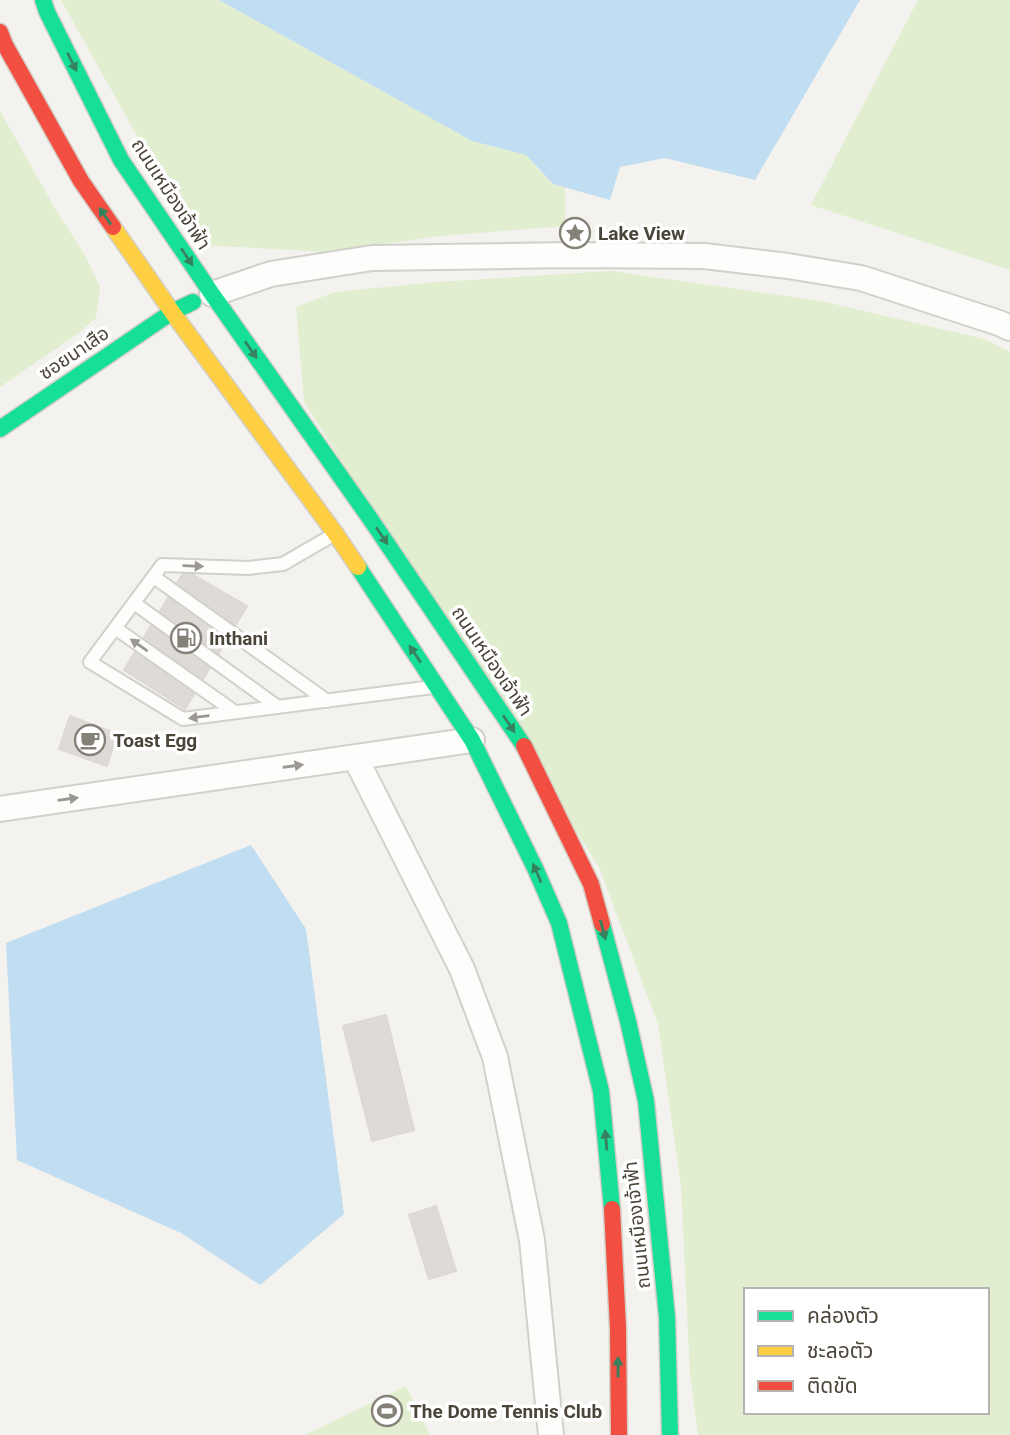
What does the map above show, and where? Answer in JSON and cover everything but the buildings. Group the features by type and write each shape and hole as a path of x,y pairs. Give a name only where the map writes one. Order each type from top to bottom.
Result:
{"street":[{"name":"ถนนเหมืองเจ้าฟ้า","path":"43,0 116,162 369,517 526,749 591,884 628,1021 646,1101 667,1317 670,1435"},
{"name":"ถนนเหมืองเจ้าฟ้า","path":"0,32 5,45 86,178 172,312 335,533 472,740 535,868 559,923 601,1091 614,1249 619,1435"},
{"path":"212,294 271,274 372,258 704,256 861,278 1010,328"},
{"name":"ซอยนาเสือ","path":"0,429 172,312 212,294"},
{"path":"0,809 472,740"},
{"path":"355,757 462,969 495,1057 532,1240 551,1435"}],"lane":[{"path":"335,533 283,565 248,568 162,565 90,662 183,719 437,687"},
{"path":"153,577 327,701"},
{"path":"134,603 278,707"},
{"path":"116,628 235,712"}],"green space":[{"path":"61,0 219,0 472,141 526,155 552,184 565,187 565,226 441,236 329,252 198,245"},
{"path":"918,0 1010,0 1010,270 811,205"},
{"path":"0,111 86,257 100,287 96,318 76,335 0,387"},
{"path":"611,271 821,301 984,339 1010,352 1010,1435 698,1435 690,1374 681,1186 658,1024 599,867 304,402 296,307 335,292 437,282"},
{"name":"The Dome Tennis Club","path":"406,1386 430,1435 305,1435"}],"water":[{"path":"219,0 860,0 755,180 665,158 620,167 610,200 553,184 526,155 472,141"},
{"path":"251,845 306,929 344,1214 260,1285 181,1233 17,1160 6,943"}],"traffic: fast":[{"path":"43,0 121,160 524,746"},
{"path":"0,429 172,312 193,302"},
{"path":"358,567 472,740 559,923 601,1091 612,1209"},
{"path":"602,924 646,1101 667,1317 670,1435"}],"traffic: slow":[{"path":"113,227 358,567"}],"traffic: jam":[{"path":"0,32 81,181 113,227"},
{"path":"524,746 591,884 602,924"},
{"path":"612,1209 618,1328 619,1435"}],"place":[{"name":"Lake View","path":"575,233"},
{"name":"Inthani","path":"186,638"},
{"name":"Toast Egg","path":"90,740"},
{"name":"The Dome Tennis Club","path":"387,1411"}]}
